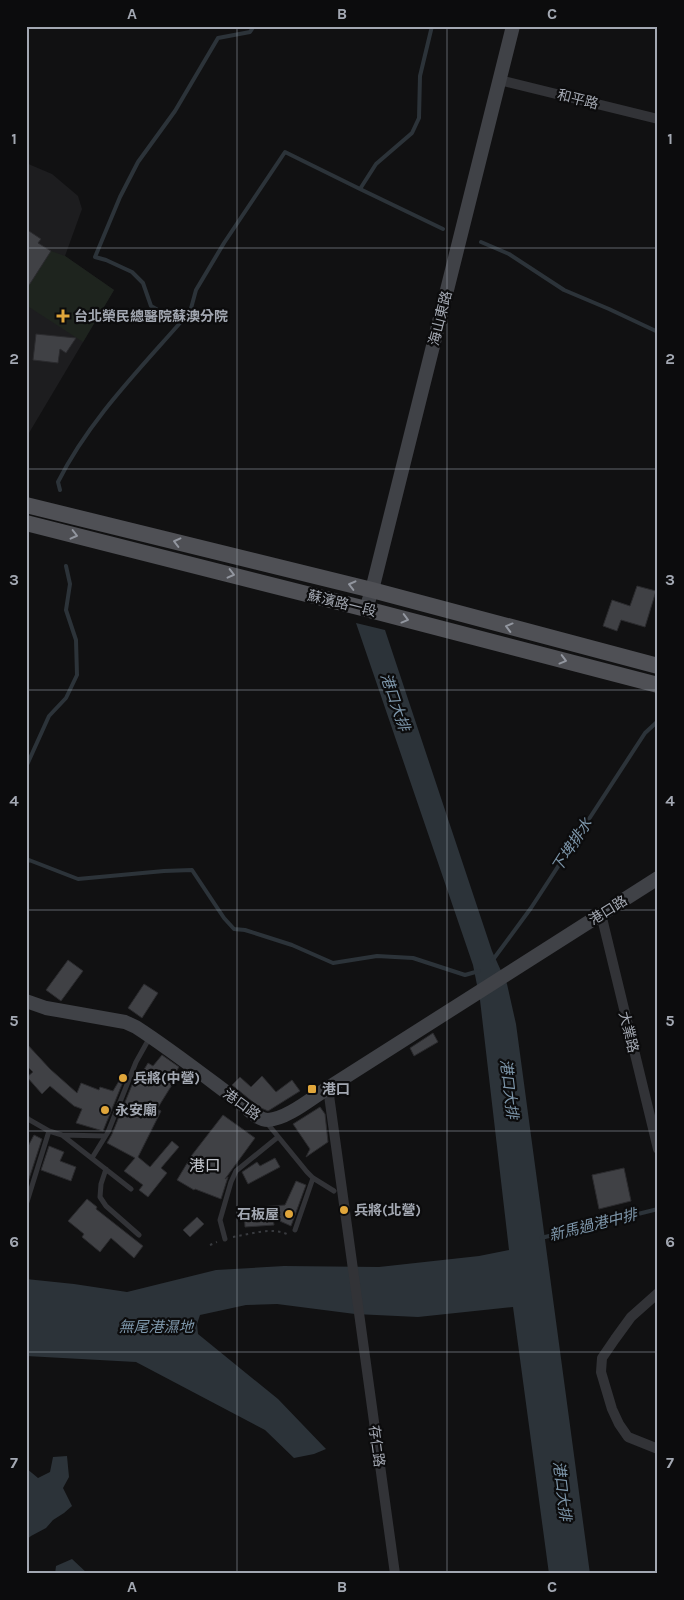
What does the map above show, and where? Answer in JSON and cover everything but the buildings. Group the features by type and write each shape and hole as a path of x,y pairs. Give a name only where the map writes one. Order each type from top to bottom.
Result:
{"main road":[{"name":"蘇濱路一段","path":"26,505 372,590 658,666"},
{"name":"蘇濱路一段","path":"26,522 658,685"},
{"path":"608,672 611,655"}],"street":[{"name":"海山東路","path":"366,609 513,26"},
{"name":"和平路","path":"499,80 658,119"},
{"name":"港口路","path":"26,1001 46,1008 125,1022 136,1027 257,1116 265,1120 276,1119 286,1115 658,878"},
{"name":"大業路","path":"601,914 658,1149"},
{"path":"328,1088 339,1193"},
{"name":"存仁路","path":"339,1193 354,1272 395,1574"},
{"path":"658,1293 631,1317 615,1339 602,1358 601,1372 618,1424 628,1437 658,1449"}],"lane":[{"path":"92,1158 108,1132 136,1062 150,1036"},
{"path":"27,1118 49,1131 62,1135 105,1136"},
{"path":"265,1120 313,1178 339,1193"},
{"path":"26,1205 49,1131"},
{"path":"62,1135 131,1189"},
{"path":"225,1239 220,1220 236,1171 278,1137"},
{"path":"106,1169 100,1197 106,1206 139,1234"},
{"path":"295,1230 313,1178"}],"path":[{"path":"210,1245 225,1239 268,1231 277,1230 286,1234 292,1234 295,1230"}],"shaded area":[{"name":"台北榮民總醫院蘇澳分院","path":"26,163 52,174 78,196 82,209 65,256 114,290 26,438"},
{"path":"51,251 65,256 114,290 83,342 26,305 26,290"}],"water":[{"path":"356,623 385,630 492,951 507,984 516,1024 590,1574 549,1574 513,1307 418,1317 355,1314 277,1304 246,1305 200,1315 197,1324 198,1334 278,1399 326,1449 314,1454 294,1458 265,1430 136,1362 26,1356 26,1279 127,1292 216,1270 284,1266 379,1267 479,1256 509,1250 480,1000 473,965"},
{"path":"67,1456 69,1477 63,1488 72,1506 53,1520 46,1528 26,1540 26,1468 38,1478 50,1472 53,1457"},
{"path":"72,1559 88,1574 55,1574 56,1566"}],"waterway":[{"path":"60,490 58,482 70,460 98,419 130,379 180,323 151,306 143,283 132,272 95,257 120,197 138,162 175,111 218,38 250,32 254,26"},
{"path":"180,323 190,312 196,290 224,243 285,152 360,189 376,164 412,133 419,118 420,76 432,26"},
{"path":"360,189 443,229"},
{"path":"481,242 509,254 564,290 658,332"},
{"path":"26,767 49,716 66,698 77,675 76,640 66,610 70,584 66,566"},
{"name":"下埤排水","path":"492,961 531,908 645,733 658,721"},
{"path":"26,863 29,860 78,879 192,870 224,918 234,929 245,930 292,945 333,963 377,956 413,958 465,975 479,971"},
{"name":"新馬過港中排","path":"541,1238 658,1209"}],"place":[{"name":"台北榮民總醫院蘇澳分院","path":"63,316"},
{"name":"兵將(中營)","path":"123,1078"},
{"name":"港口","path":"312,1089"},
{"name":"永安廟","path":"105,1110"},
{"name":"兵將(北營)","path":"344,1210"},
{"name":"石板屋","path":"289,1214"}],"district":[{"name":"港口","path":"205,1165"}],"water label":[{"name":"港口大排","path":"395,702"},
{"name":"港口大排","path":"509,1089"},
{"name":"無尾港濕地","path":"156,1327"},
{"name":"港口大排","path":"562,1491"}]}
